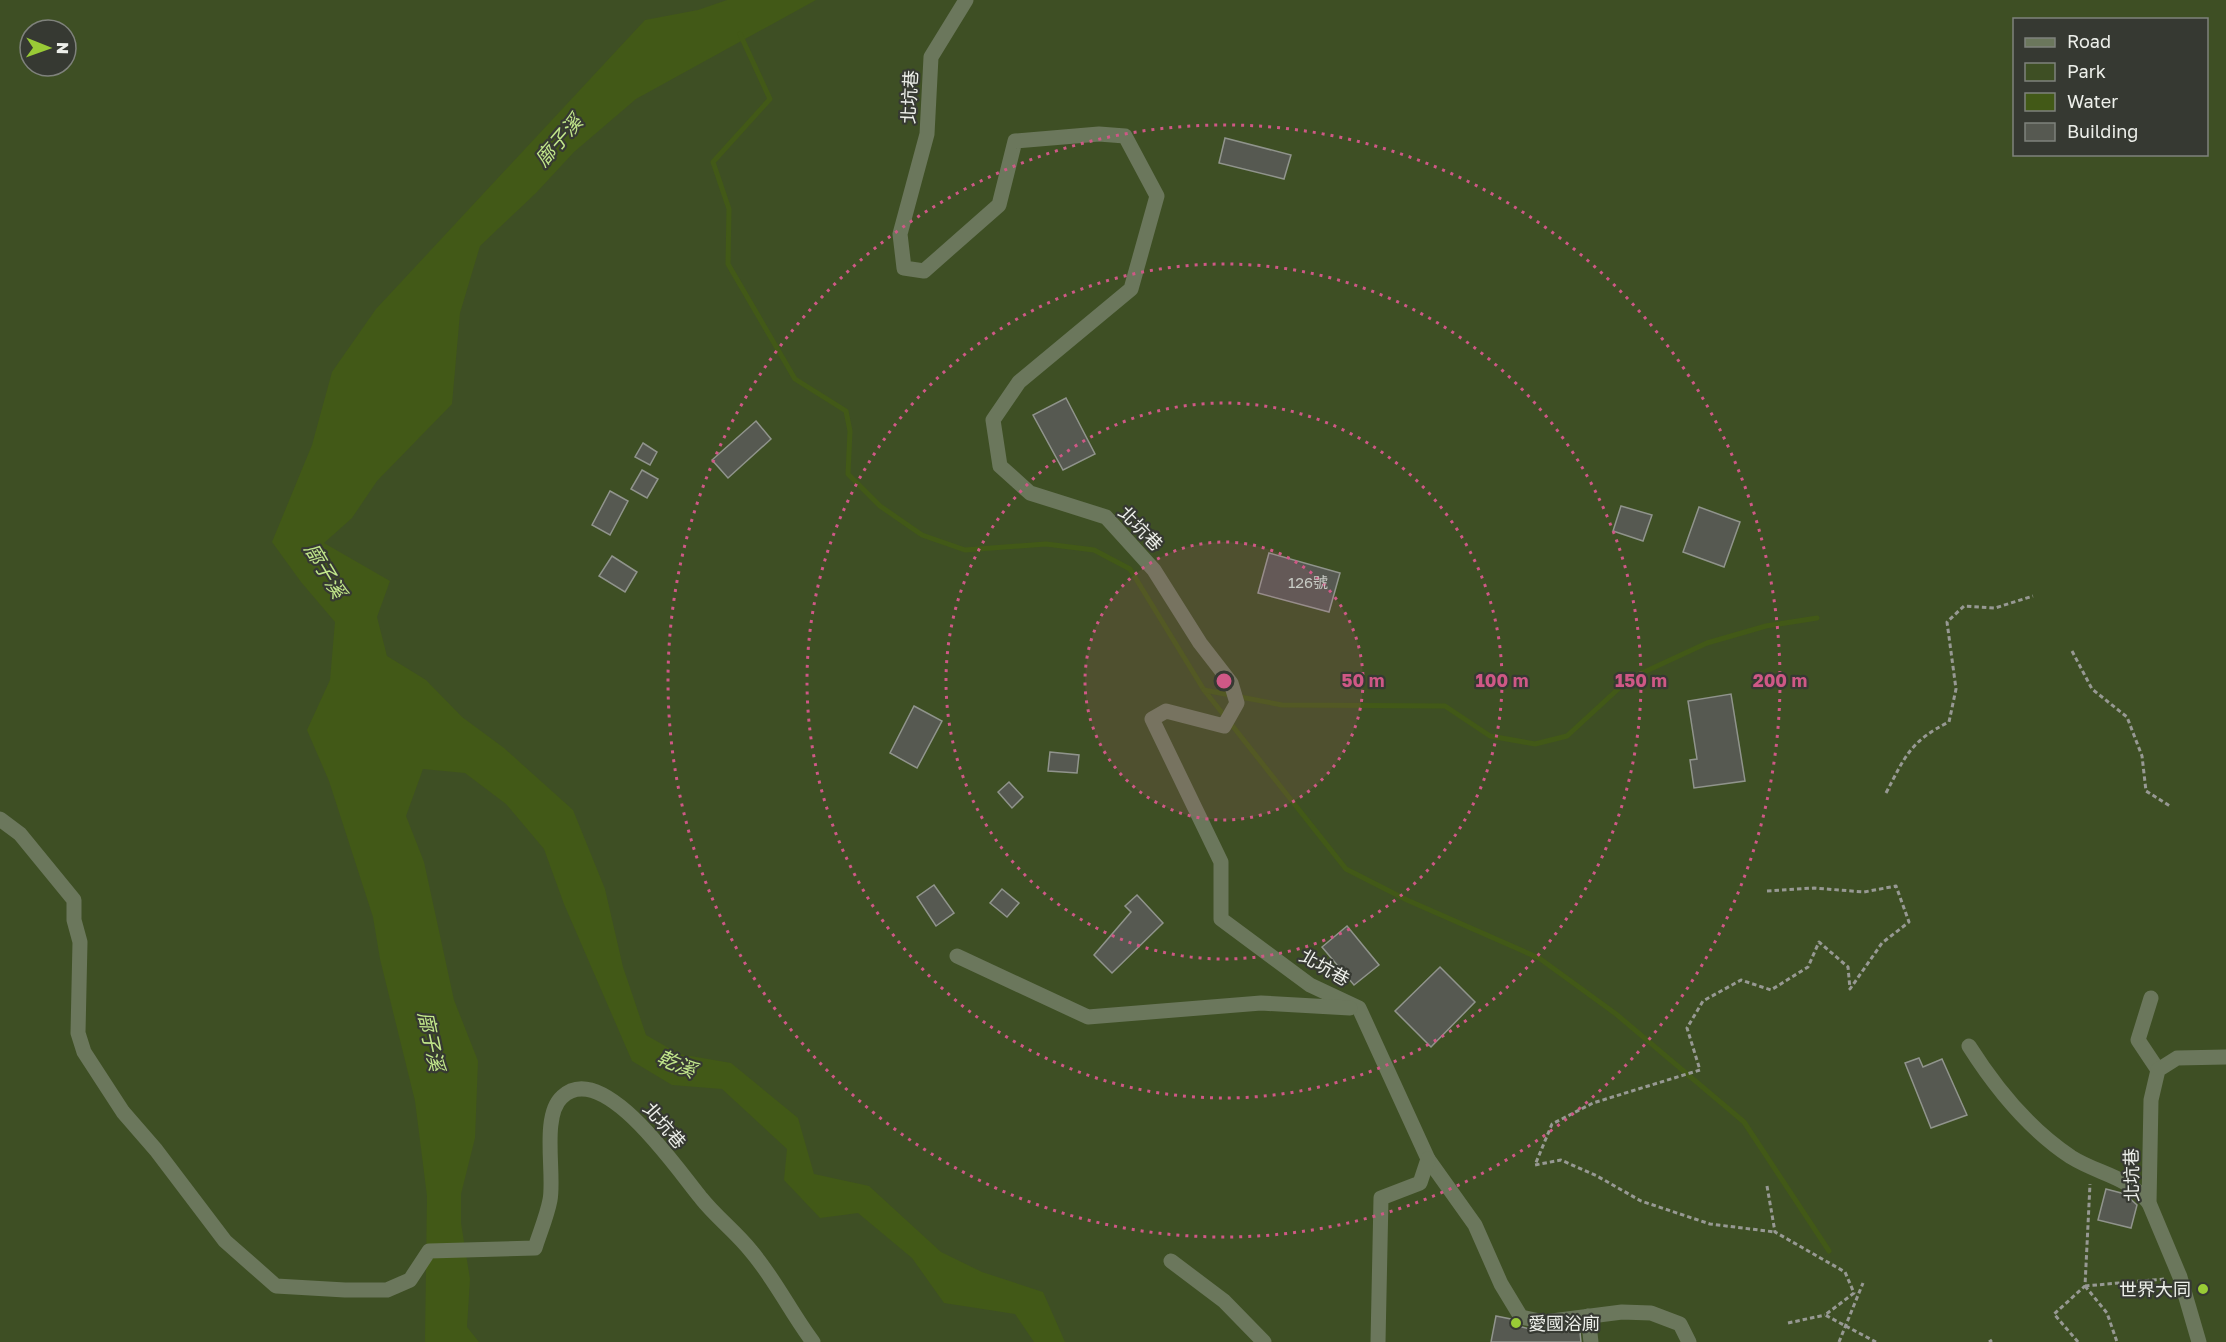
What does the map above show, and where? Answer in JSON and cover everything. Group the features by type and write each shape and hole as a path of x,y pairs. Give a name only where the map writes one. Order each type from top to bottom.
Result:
{"street":[{"name":"北坑巷","path":"966,0 931,57 927,134 900,234 904,268 924,272 999,205 1015,141 1099,134 1125,136 1157,196 1131,289 1020,382 993,420 1000,466 1030,492 1106,517 1154,570 1200,643 1231,683 1237,703 1224,726 1166,711 1152,719 1221,862 1221,919 1310,985 1359,1008 1428,1159 1475,1225 1501,1284 1521,1317 1544,1322 1622,1312 1651,1312 1680,1324 1689,1342"},
{"name":"北坑巷","path":"0,819 20,834 74,900 74,920 80,942 78,1033 84,1052 102,1084 156,1150 225,1241 276,1286 387,1290 410,1280 429,1251 535,1248 550,1199 550,1130 559,1099 571,1090 585,1089 616,1103 638,1119 702,1200 752,1252 813,1342"},
{"path":"957,956 1088,1017 1261,1003 1359,1008"},
{"path":"2151,998 2138,1040 2158,1070 2177,1058 2226,1057"},
{"path":"1969,1046 1988,1076 2035,1127 2072,1157 2136,1187 2149,1203"},
{"name":"北坑巷","path":"2158,1070 2151,1100 2149,1203 2180,1276 2199,1342"},
{"path":"1378,1342 1381,1198 1420,1183 1428,1159"},
{"path":"1171,1261 1224,1301 1264,1342"},
{"path":"1588,1316 1591,1342"}],"path":[{"path":"1886,793 1909,750 1926,733 1949,722 1956,689 1947,622 1964,606 1995,609 2032,596"},
{"path":"2072,651 2092,689 2127,717 2142,756 2146,791 2170,806"},
{"path":"1767,891 1814,888 1864,892 1896,886 1909,922 1882,944 1850,990 1848,967 1819,942 1808,967 1771,990 1741,980 1704,1001 1687,1028 1700,1070 1593,1103 1552,1124 1535,1165 1561,1160 1597,1176 1641,1201 1710,1224 1775,1233 1845,1272 1854,1293 1825,1315 1788,1323"},
{"path":"2090,1166 2085,1286 2107,1312 2117,1342"},
{"path":"1767,1186 1775,1233"},
{"path":"2078,1342 2054,1314 2085,1286 2169,1278"},
{"path":"1839,1342 1863,1283"},
{"path":"1825,1315 1876,1342"}],"green space":[{"path":"0,0 2226,0 2226,1342 0,1342"}],"water":[{"path":"727,0 816,0 636,99 574,152 536,193 480,246 460,313 452,404 377,481 352,518 324,543 390,581 377,617 387,656 426,680 462,717 504,748 573,810 605,889 623,967 646,1035 679,1054 731,1063 798,1118 814,1174 869,1186 941,1252 982,1272 1043,1292 1065,1342 1034,1342 1015,1314 944,1303 912,1258 858,1213 820,1218 784,1180 787,1149 722,1089 672,1085 632,1061 564,904 544,849 506,804 465,773 423,769 406,816 424,862 454,1000 478,1061 475,1138 461,1194 461,1223 470,1279 467,1327 479,1342 425,1342 427,1196 415,1101 380,959 373,917 329,781 307,730 330,680 335,622 301,582 272,542 312,445 332,372 376,309 645,20 698,10"}],"building":[{"path":"1225,138 1291,155 1284,179 1219,163"},
{"path":"1066,398 1095,454 1063,470 1033,415"},
{"path":"756,421 771,439 728,478 712,460"},
{"path":"643,443 657,452 650,465 635,457"},
{"path":"642,470 658,479 647,498 631,489"},
{"path":"610,491 628,501 610,535 592,525"},
{"path":"1621,506 1652,515 1643,541 1613,531"},
{"path":"1699,507 1740,522 1724,567 1683,552"},
{"path":"1269,553 1340,573 1329,612 1258,593"},
{"path":"612,556 637,572 625,592 599,576"},
{"path":"1731,694 1745,781 1694,788 1690,760 1697,759 1688,701"},
{"path":"914,706 942,721 917,768 890,753"},
{"path":"1050,752 1079,755 1077,773 1048,771"},
{"path":"1009,782 1023,797 1012,808 998,792"},
{"path":"934,885 954,913 936,926 917,897"},
{"path":"1002,889 1019,903 1007,917 990,903"},
{"path":"1137,895 1163,923 1112,973 1094,955 1131,912 1125,906"},
{"path":"1347,926 1379,965 1354,985 1322,947"},
{"path":"1440,967 1475,1002 1431,1047 1395,1011"},
{"path":"1919,1058 1923,1067 1942,1059 1967,1115 1931,1128 1905,1063"},
{"path":"2106,1189 2125,1194 2137,1205 2131,1228 2098,1220"},
{"name":"愛國浴廁","path":"1496,1316 1511,1319 1518,1326 1542,1332 1566,1329 1580,1332 1581,1342 1491,1342"}],"waterway":[{"path":"740,34 770,99 713,162 729,209 728,264 795,379 846,411 850,431 848,474 880,506 922,535 965,550 1046,544 1094,550 1130,569 1204,690 1346,869 1407,900 1539,958 1616,1014 1744,1122 1829,1251"},
{"path":"1204,690 1282,705 1445,706 1490,736 1535,744 1567,736 1629,679 1707,643 1766,626 1817,618"}],"place":[{"name":"世界大同","path":"2203,1289"},
{"name":"愛國浴廁","path":"1516,1323"}],"water label":[{"name":"廍子溪","path":"558,140"},
{"name":"廍子溪","path":"326,570"},
{"name":"廍子溪","path":"432,1041"},
{"name":"乾溪","path":"677,1063"}]}
